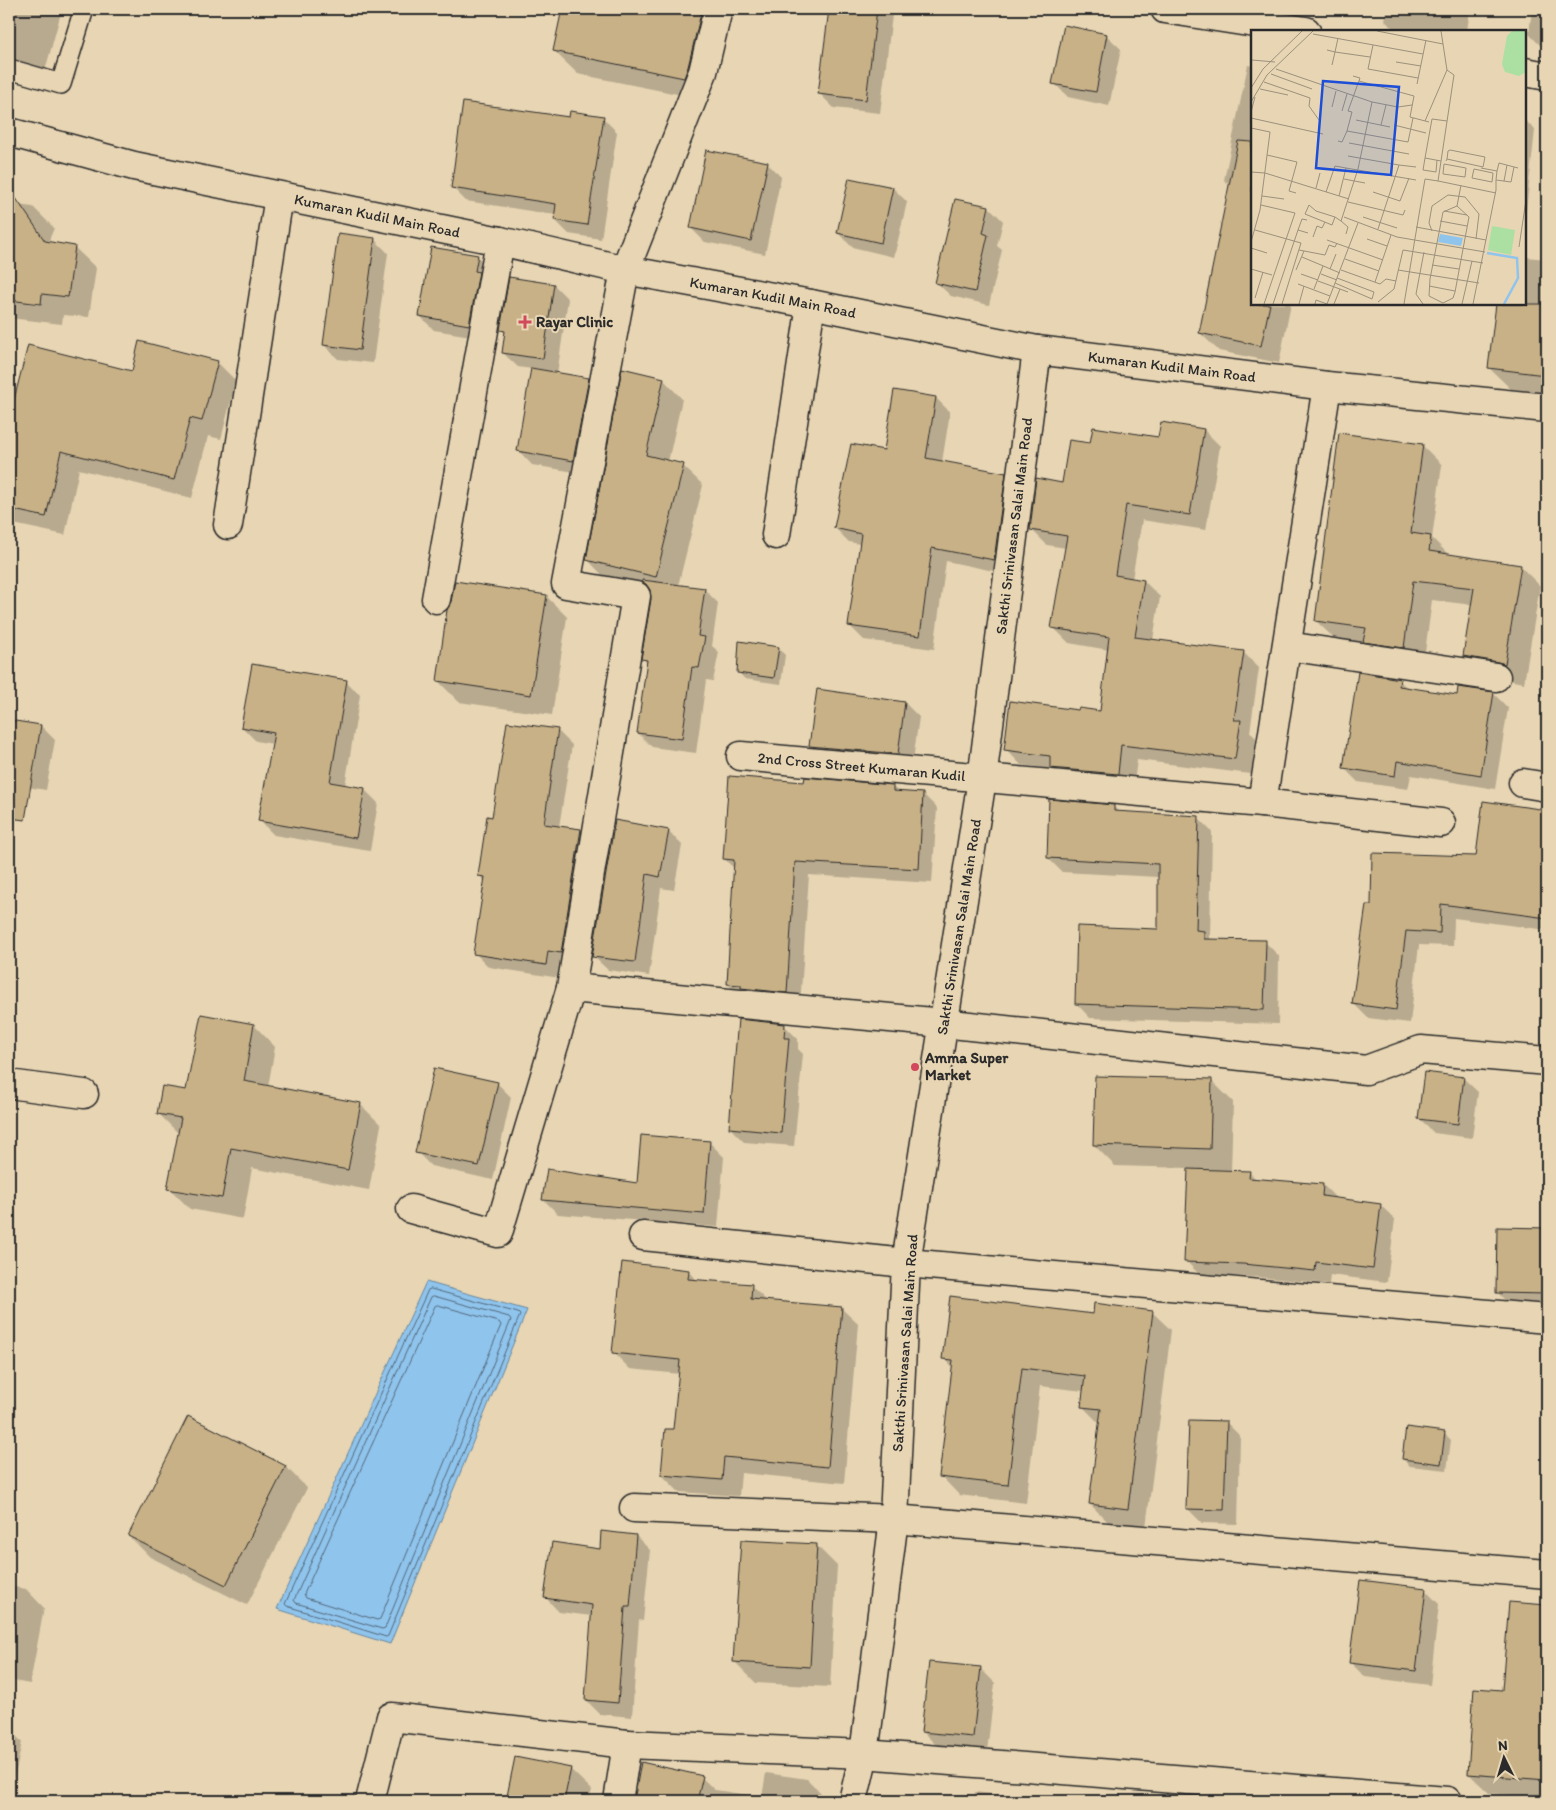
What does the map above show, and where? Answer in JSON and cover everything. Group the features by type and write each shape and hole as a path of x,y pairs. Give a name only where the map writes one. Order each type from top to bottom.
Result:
{"street":[{"path":"412,1209 498,1233 571,988 636,596 566,584 625,270 703,72 718,9"},
{"path":"1165,9 1300,30"},
{"path":"1526,72 1547,76"},
{"name":"Kumaran Kudil Main Road","path":"9,132 134,166 500,241 625,270 811,304 1037,350 1327,386 1547,408"},
{"path":"228,525 278,196"},
{"path":"436,599 500,241"},
{"path":"776,535 811,304"},
{"name":"Sakthi Srinivasan Salai Main Road","path":"853,1801 864,1754 894,1519 906,1263 982,779 1037,350"},
{"path":"1262,803 1327,386"},
{"path":"1287,646 1496,677"},
{"name":"2nd Cross Street Kumaran Kudil","path":"742,756 1262,803 1441,823"},
{"path":"571,988 943,1023 1366,1070 1421,1050 1547,1061"},
{"path":"9,1084 84,1094"},
{"path":"643,1236 906,1263 1547,1319"},
{"path":"634,1508 894,1519 1547,1574"},
{"path":"370,1801 391,1717 627,1744 864,1754 1390,1799 1448,1801"},
{"path":"618,1801 627,1744"}],"lane":[{"path":"9,69 61,84 84,9"}],"water":[{"path":"426,1282 527,1310 390,1644 277,1609"}],"building":[{"path":"562,9 702,9 684,78 553,51"},
{"path":"829,9 877,9 866,100 818,94"},
{"path":"1064,25 1107,34 1096,92 1052,84"},
{"path":"463,102 569,117 570,111 604,116 587,225 554,220 556,204 451,188"},
{"path":"1238,141 1251,142 1251,305 1270,305 1261,346 1199,333"},
{"path":"706,150 768,162 751,241 690,228"},
{"path":"849,178 893,187 881,243 837,233"},
{"path":"9,188 45,241 75,246 68,297 42,294 41,304 9,300"},
{"path":"955,199 989,206 983,233 988,235 975,292 935,283"},
{"path":"338,233 375,238 360,350 323,345"},
{"path":"431,247 478,255 475,271 479,272 469,325 419,316"},
{"path":"509,277 554,284 543,359 502,353 505,331 500,330"},
{"path":"1547,304 1545,375 1488,368 1496,305"},
{"path":"139,341 218,361 202,421 190,418 174,480 61,451 46,517 9,509 9,419 28,345 132,371"},
{"path":"531,368 589,378 573,461 517,451"},
{"path":"622,368 664,378 646,455 684,464 656,577 586,560"},
{"path":"894,390 936,397 926,458 1006,473 994,560 932,548 920,636 848,626 861,534 834,528 851,444 884,450"},
{"path":"1161,422 1204,429 1190,515 1126,505 1115,575 1144,580 1135,637 1244,651 1234,720 1241,720 1235,759 1121,745 1118,774 1050,768 1050,756 1004,750 1010,701 1100,711 1109,637 1051,628 1067,536 1030,530 1036,478 1062,483 1069,440 1090,443 1093,427 1158,437"},
{"path":"1339,433 1423,444 1411,533 1431,536 1429,551 1521,565 1505,664 1463,656 1474,588 1413,581 1404,648 1363,642 1366,628 1315,621"},
{"path":"642,580 705,588 698,636 705,637 699,668 692,667 682,739 637,733 647,660 641,659 651,599 650,590"},
{"path":"455,581 547,595 531,695 437,681 447,610 451,602"},
{"path":"739,641 779,647 774,678 737,673"},
{"path":"252,664 347,680 330,782 365,788 356,838 258,821 274,733 241,727"},
{"path":"1358,672 1400,679 1399,686 1457,695 1458,687 1494,692 1481,775 1397,761 1395,776 1343,768"},
{"path":"817,689 905,702 898,754 809,746"},
{"path":"9,720 41,725 25,820 9,818"},
{"path":"507,722 558,729 544,824 581,829 561,953 548,951 546,965 473,954 485,877 478,876 487,816 492,817"},
{"path":"729,776 804,782 805,777 893,785 893,791 923,793 919,869 795,862 787,993 741,988 741,985 727,984 734,860 723,859"},
{"path":"1049,799 1114,805 1114,811 1199,816 1196,930 1204,931 1204,939 1266,940 1264,1010 1075,1004 1077,926 1158,929 1158,864 1047,858"},
{"path":"1483,801 1547,810 1547,918 1441,904 1440,933 1406,931 1396,1010 1352,1004 1366,905 1371,905 1372,853 1476,856"},
{"path":"615,820 669,830 660,877 647,874 635,962 592,957"},
{"path":"201,1014 254,1024 244,1081 361,1103 348,1170 231,1148 222,1198 167,1189 181,1118 157,1114 162,1086 186,1090"},
{"path":"738,1019 785,1024 784,1038 789,1038 781,1133 729,1128"},
{"path":"434,1068 498,1082 479,1166 415,1153"},
{"path":"1424,1072 1464,1077 1458,1124 1418,1119"},
{"path":"1095,1076 1212,1079 1210,1149 1093,1145"},
{"path":"641,1135 710,1141 704,1214 542,1200 547,1169 637,1183"},
{"path":"1188,1169 1250,1171 1249,1178 1323,1184 1322,1196 1381,1204 1373,1269 1316,1262 1315,1271 1243,1264 1184,1262"},
{"path":"1497,1227 1547,1228 1547,1294 1496,1293"},
{"path":"622,1262 689,1270 688,1279 752,1284 751,1299 842,1307 828,1467 724,1457 722,1480 661,1475 665,1429 673,1429 680,1360 612,1353"},
{"path":"950,1296 1093,1314 1094,1303 1153,1311 1128,1509 1089,1504 1101,1409 1081,1407 1085,1376 1022,1368 1008,1485 939,1477 953,1360 942,1359"},
{"path":"188,1416 286,1466 226,1585 128,1536"},
{"path":"1189,1420 1227,1421 1224,1510 1186,1509"},
{"path":"1406,1427 1445,1432 1441,1464 1402,1459"},
{"path":"601,1531 636,1535 630,1607 625,1607 618,1703 585,1700 592,1605 544,1598 552,1542 600,1549"},
{"path":"741,1540 817,1544 810,1667 733,1662"},
{"path":"1360,1580 1426,1588 1416,1671 1349,1663"},
{"path":"1509,1602 1547,1605 1547,1780 1468,1774 1474,1688 1502,1690"},
{"path":"929,1662 981,1667 973,1737 921,1732"},
{"path":"515,1757 571,1768 564,1801 506,1801"},
{"path":"641,1762 703,1776 697,1801 634,1801"}],"place":[{"name":"Rayar Clinic","path":"525,322"},
{"name":"Amma Super Market","path":"915,1067"}]}
